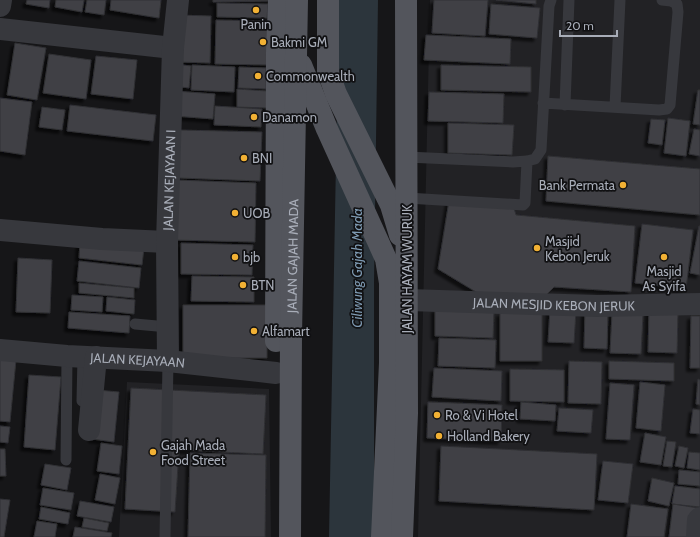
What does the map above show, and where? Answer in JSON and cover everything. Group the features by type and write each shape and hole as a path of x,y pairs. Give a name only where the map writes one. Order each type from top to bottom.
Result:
{"main road":[{"path":"279,0 277,53 276,441 290,462"},
{"name":"JALAN GAJAH MADA","path":"290,537 291,336 297,0"},
{"path":"328,0 328,71 336,94 397,198 402,248 404,440 406,446"},
{"name":"JALAN HAYAM WURUK","path":"402,537 406,446 408,300 397,198 407,157 406,0"},
{"name":"JALAN HAYAM WURUK","path":"297,47 306,80 386,259 390,283 390,363 382,537"}],"street":[{"path":"0,6 1,0"},
{"name":"JALAN KEJAYAAN I","path":"168,361 167,242 173,48 178,0"},
{"path":"0,29 173,48"},
{"path":"0,230 102,239 167,242"},
{"name":"JALAN MESJID KEBON JERUK","path":"408,300 597,306 700,304"},
{"name":"JALAN KEJAYAAN","path":"0,350 168,361 276,372"},
{"path":"82,356 89,430"},
{"path":"697,537 698,520 700,518"}],"lane":[{"path":"407,157 513,162 535,159 541,150 549,6 551,0"},
{"path":"565,105 569,0"},
{"path":"616,107 620,0"},
{"path":"543,104 659,110 666,109 670,105 678,12 677,4 671,1 662,0"},
{"path":"397,198 523,205 525,203 527,161"},
{"path":"135,324 168,327"},
{"path":"81,410 82,356"},
{"path":"66,460 82,356"},
{"path":"165,537 168,361"}],"shaded area":[{"path":"430,0 700,0 700,537 418,537"},
{"path":"127,382 269,389 271,537 119,537"}],"water":[{"name":"Ciliwung Gajah Mada","path":"339,0 378,0 374,283 374,537 329,537"}],"building":[{"path":"27,0 50,0 49,8 26,4"},
{"path":"56,0 84,0 82,12 55,7"},
{"path":"87,0 106,0 104,15 85,12"},
{"path":"111,0 161,0 159,18 110,10"},
{"path":"213,0 272,0 272,1 213,2"},
{"path":"434,0 488,0 485,36 432,33"},
{"path":"496,0 536,0 536,4"},
{"path":"217,3 268,4 267,18 217,17"},
{"path":"491,4 540,8 537,38 489,34"},
{"path":"179,15 211,16 210,63 178,62"},
{"path":"216,20 269,21 269,65 215,64"},
{"path":"426,35 511,39 510,64 424,60"},
{"path":"15,43 46,48 37,100 7,95"},
{"path":"49,54 91,60 86,99 43,93"},
{"path":"96,56 137,60 133,99 91,94"},
{"path":"175,64 191,66 189,88 173,86"},
{"path":"192,65 235,67 234,92 191,90"},
{"path":"441,65 531,67 531,92 441,90"},
{"path":"239,67 266,68 266,89 238,88"},
{"path":"237,89 267,91 267,108 237,107"},
{"path":"698,90 700,90 700,125 693,124"},
{"path":"175,91 215,94 213,119 174,116"},
{"path":"429,92 504,94 503,123 428,121"},
{"path":"0,98 32,102 25,155 0,151"},
{"path":"70,105 156,115 153,141 67,131"},
{"path":"215,106 262,109 261,127 214,125"},
{"path":"42,107 65,110 62,130 39,127"},
{"path":"668,118 690,121 686,156 664,153"},
{"path":"651,119 665,120 662,145 648,143"},
{"path":"448,123 514,125 512,155 448,153"},
{"path":"694,129 700,130 700,156 689,154"},
{"path":"180,130 262,132 260,181 179,178"},
{"name":"Bank Permata","path":"548,156 700,169 700,215 546,201"},
{"path":"176,180 256,183 255,242 174,240"},
{"name":"Masjid Kebon Jeruk","path":"449,201 513,205 516,215 635,226 631,292 554,287 545,296 481,295 438,269"},
{"name":"Masjid As Syifa","path":"642,224 693,230 686,289 635,283"},
{"path":"700,226 700,275 690,273"},
{"path":"80,241 144,248 142,265 79,258"},
{"path":"181,243 253,245 252,275 181,274"},
{"path":"18,258 52,260 50,313 16,312"},
{"path":"79,261 141,268 139,288 77,281"},
{"path":"192,276 254,277 254,302 191,301"},
{"path":"79,283 134,288 134,298 79,293"},
{"path":"72,295 103,297 102,312 71,310"},
{"path":"107,297 135,300 134,314 106,311"},
{"path":"183,305 267,305 267,358 183,358"},
{"path":"435,309 494,311 493,338 435,336"},
{"path":"550,309 576,310 574,343 548,342"},
{"path":"585,310 608,310 607,349 584,348"},
{"path":"649,310 678,311 677,353 648,352"},
{"path":"69,312 130,316 129,333 68,328"},
{"path":"500,313 542,313 542,361 500,361"},
{"path":"612,313 643,314 641,354 610,353"},
{"path":"691,316 700,316 700,368 690,368"},
{"path":"439,338 496,340 495,368 438,366"},
{"path":"0,359 16,360 10,422 0,421"},
{"path":"569,361 602,362 601,404 568,403"},
{"path":"609,361 674,363 674,381 609,379"},
{"path":"434,368 502,371 501,401 432,397"},
{"path":"510,369 564,370 564,402 510,401"},
{"path":"29,375 61,377 55,450 24,447"},
{"path":"698,379 700,380 700,405 696,404"},
{"path":"640,382 665,385 661,431 636,428"},
{"path":"610,383 634,385 630,440 606,439"},
{"name":"Gajah Mada Food Street","path":"131,388 266,395 263,454 179,450 175,512 125,509"},
{"path":"97,390 119,392 114,442 92,439"},
{"path":"428,402 502,405 501,441 427,438"},
{"path":"521,402 556,405 555,421 520,419"},
{"path":"559,408 593,410 591,433 557,431"},
{"path":"693,409 700,410 700,434 690,433"},
{"path":"0,426 10,427 8,443 0,442"},
{"path":"645,433 666,437 661,465 640,462"},
{"path":"667,441 676,442 672,467 663,466"},
{"path":"101,443 122,446 119,474 97,471"},
{"path":"441,446 597,454 594,510 439,501"},
{"path":"679,446 688,448 684,468 675,466"},
{"path":"0,449 5,449 6,476 0,476"},
{"path":"689,452 700,453 700,470 687,468"},
{"path":"190,453 266,455 265,537 188,537"},
{"path":"603,461 633,464 628,503 598,500"},
{"path":"45,464 71,468 67,490 41,485"},
{"path":"679,470 700,472 700,486 678,484"},
{"path":"100,474 120,478 115,504 95,500"},
{"path":"652,478 674,483 669,506 648,501"},
{"path":"675,486 700,489 700,507 672,504"},
{"path":"43,488 74,493 71,510 40,505"},
{"path":"0,499 10,500 4,537 0,537"},
{"path":"80,501 114,507 111,522 77,516"},
{"path":"631,504 668,509 664,537 627,537"},
{"path":"673,504 698,508 694,537 669,537"},
{"path":"41,507 70,513 68,524 39,519"},
{"path":"84,518 109,523 107,531 82,527"},
{"path":"37,521 57,524 55,537 34,537"},
{"path":"75,527 112,533 111,537 73,537"}],"place":[{"name":"Panin","path":"256,10"},
{"name":"Bakmi GM","path":"263,42"},
{"name":"Commonwealth","path":"258,76"},
{"name":"Danamon","path":"254,117"},
{"name":"BNI","path":"244,158"},
{"name":"Bank Permata","path":"623,185"},
{"name":"UOB","path":"235,213"},
{"name":"Masjid Kebon Jeruk","path":"537,248"},
{"name":"bjb","path":"235,257"},
{"name":"Masjid As Syifa","path":"664,257"},
{"name":"BTN","path":"243,285"},
{"name":"Alfamart","path":"254,331"},
{"name":"Ro & Vi Hotel","path":"437,415"},
{"name":"Holland Bakery","path":"439,436"},
{"name":"Gajah Mada Food Street","path":"153,452"}]}
